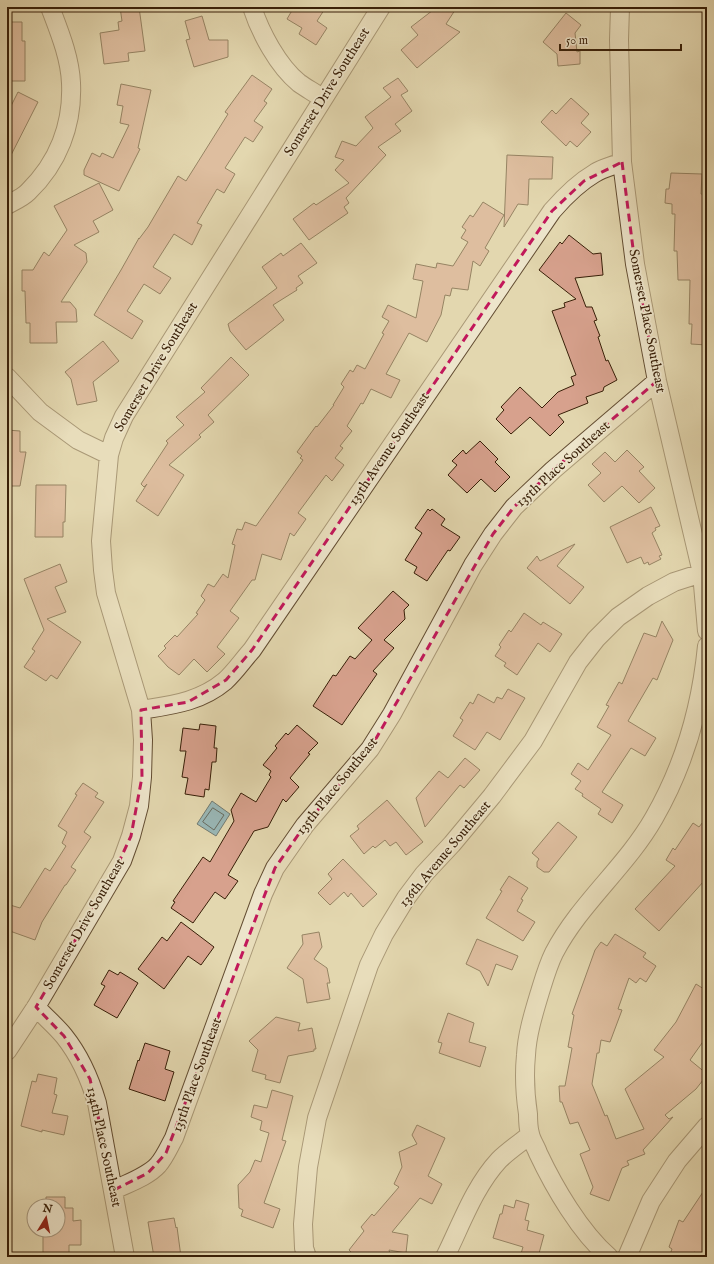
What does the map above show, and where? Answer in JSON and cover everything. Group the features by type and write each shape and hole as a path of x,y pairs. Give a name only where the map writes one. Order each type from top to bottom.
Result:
{"street":[{"path":"7,205 27,194 45,173 62,144 70,116 71,82 65,48 50,7"},
{"path":"252,7 262,32 281,64 298,82 322,98"},
{"name":"Somerset Drive Southeast","path":"7,1051 36,1007 122,861 131,836 139,806 142,777 143,740 141,710 106,593 103,570 101,535 109,456 114,438 124,416 322,98 381,7"},
{"name":"Somerset Place Southeast","path":"620,7 619,40 622,162 634,264 657,381 702,573 707,631"},
{"name":"135th Avenue Southeast","path":"141,710 188,702 207,694 226,680 252,650 552,211 567,194 596,172 622,162"},
{"path":"7,377 40,412 78,440 109,456"},
{"name":"135th Place Southeast","path":"114,1190 148,1173 158,1165 166,1153 174,1138 263,894 275,868 305,825 370,749 392,714 473,565 493,534 514,507 553,470 657,381"},
{"name":"136th Avenue Southeast","path":"307,1257 304,1248 303,1224 308,1167 317,1118 369,965 384,934 415,886 492,796 533,741 578,662 596,639 618,617 648,596 674,582 702,573"},
{"path":"609,1257 585,1231 562,1197 547,1172 530,1135 525,1096 526,1054 534,1014 544,980 554,954 572,924 641,839 672,782 689,741 697,711 705,670 707,646"},
{"name":"134th Place Southeast","path":"36,1007 64,1036 80,1060 90,1079 97,1103 126,1257"},
{"path":"628,1257 652,1201 678,1161 707,1126"},
{"path":"445,1257 485,1179 499,1160 530,1135"}],"highlighted area":[{"path":"622,162 635,264 657,381 553,470 514,507 493,534 370,749 305,825 275,868 166,1153 148,1173 114,1190 90,1079 64,1036 36,1007 111,879 131,836 142,777 141,710 188,702 226,680 252,650 552,211 584,181"}],"water":[{"path":"212,801 230,814 216,836 197,824"}],"building":[{"path":"120,7 139,7 145,51 128,53 129,61 104,64 100,33 119,30 118,22 122,21"},
{"path":"294,7 326,7 317,21 327,28 316,45 299,34 302,28 287,19"},
{"path":"437,7 457,7 446,24 460,32 417,68 401,50 418,35 411,27"},
{"path":"566,13 581,25 575,33 577,52 580,51 580,64 558,66 557,54 543,42"},
{"path":"202,16 209,40 228,40 228,57 194,67 186,40 190,39 185,21"},
{"path":"7,22 22,22 22,41 25,41 25,81 7,81"},
{"path":"252,75 272,89 264,101 267,103 254,121 263,127 253,142 245,137 225,168 235,174 224,193 217,189 197,223 202,225 192,245 174,234 153,267 171,278 160,294 144,284 127,311 143,321 132,339 94,315 139,238 148,227 178,176 186,181 228,114 225,112"},
{"path":"398,78 408,91 401,95 412,111 395,124 401,131 378,147 386,155 346,198 349,203 344,207 348,213 309,240 293,219 314,203 316,205 349,183 335,170 344,160 335,157 342,141 356,146 373,128 365,117 391,97 383,88"},
{"path":"121,84 151,90 138,148 140,149 119,191 84,175 84,170 92,153 100,157 102,153 113,158 129,125 120,123 123,106 117,105"},
{"path":"18,92 38,102 7,163 7,114"},
{"path":"571,98 589,114 581,123 591,132 577,147 570,141 566,146 541,122 552,110 556,114"},
{"path":"507,155 553,157 552,179 529,179 528,205 518,204 504,227"},
{"path":"671,173 702,174 701,194 707,195 704,294 707,294 707,345 691,344 692,324 689,324 690,280 678,280 677,251 674,251 675,214 672,214 672,204 665,203 666,189 669,189"},
{"path":"99,183 113,210 93,221 99,232 74,245 86,253 87,262 61,302 70,302 76,309 77,322 56,322 57,343 30,343 30,323 26,323 25,291 22,291 22,270 33,270 44,252 49,256 67,230 54,206"},
{"path":"483,202 504,215 485,248 489,251 480,266 473,261 468,290 452,288 450,296 445,295 441,315 427,342 409,333 386,374 400,380 391,398 371,389 363,404 361,403 347,426 352,431 340,446 343,448 335,458 344,465 332,481 326,475 298,513 306,519 294,536 290,533 281,560 262,554 255,580 252,580 230,611 239,618 217,647 225,654 207,672 194,659 179,675 168,667 158,656 166,648 164,646 175,635 177,637 198,614 196,613 205,600 201,596 208,584 214,587 223,574 228,578 235,545 232,544 237,529 242,530 245,522 256,526 303,460 300,458 302,456 297,452 334,405 344,387 341,384 350,370 353,372 357,365 365,369 384,334 382,333 389,321 382,317 388,305 416,318 423,281 413,279 416,264 436,268 437,263 453,266 468,242 461,238 466,230 462,227 470,215 473,217"},
{"path":"569,235 593,254 601,253 603,275 575,278 586,307 592,307 597,320 594,321 600,336 598,337 606,361 608,360 617,380 604,387 603,391 586,397 588,403 558,415 564,422 550,436 530,417 511,434 496,419 504,410 501,407 520,387 542,408 558,392 574,385 571,377 576,375 552,311 565,307 564,303 576,299 539,270 560,242 562,244"},
{"path":"301,243 317,263 298,276 303,283 296,288 297,290 273,305 284,320 246,350 230,331 228,324 277,288 262,267 281,253 283,256"},
{"path":"103,341 119,361 93,382 97,401 77,405 71,379 65,372"},
{"path":"231,357 249,375 208,415 214,422 199,435 201,437 169,465 184,475 158,516 136,501 147,484 144,487 141,484 168,443 166,441 184,425 176,417 205,392 201,388"},
{"path":"7,430 20,431 20,452 26,452 20,486 7,486"},
{"path":"480,441 498,459 495,462 510,477 495,492 481,479 467,493 448,475 457,465 452,461 463,450 466,454"},
{"path":"627,450 644,467 639,471 655,488 639,503 622,486 604,502 588,485 601,473 592,464 605,452 615,462"},
{"path":"36,485 66,485 63,537 35,537"},
{"path":"651,507 660,526 655,528 656,530 652,533 662,555 659,556 661,559 649,565 648,562 644,564 641,557 627,563 610,527"},
{"path":"428,509 430,511 432,509 445,519 441,525 460,537 450,551 448,550 427,581 414,573 417,567 405,560 422,533 415,528"},
{"path":"575,544 557,566 584,587 570,604 527,568 537,556 540,561"},
{"path":"60,564 67,582 55,587 66,612 47,619 81,642 57,679 51,675 46,681 24,667 35,651 32,649 44,630 24,579"},
{"path":"393,591 409,605 404,610 405,619 384,640 394,648 373,671 377,674 342,725 313,706 333,675 336,676 350,656 355,659 372,640 358,628"},
{"path":"524,613 541,625 543,622 562,634 550,652 538,643 517,675 504,666 506,663 495,656 501,647 499,645 509,630 511,632"},
{"path":"662,621 673,640 657,680 653,678 628,721 656,738 645,756 631,748 602,792 623,805 612,823 598,814 601,809 582,796 583,794 575,789 581,781 571,774 578,763 588,770 611,735 597,727 609,706 606,705 619,682 622,684 644,633 656,637"},
{"path":"508,689 525,698 500,740 487,732 475,750 453,736 463,720 460,718 470,702 473,704 478,694 494,703 497,697 502,699"},
{"path":"200,724 216,726 214,748 217,748 216,762 212,762 209,790 205,789 204,797 185,794 188,778 182,777 186,751 180,751 183,728 199,730"},
{"path":"297,725 318,743 308,753 310,754 290,778 299,787 286,802 283,799 268,827 254,831 228,875 238,881 225,899 215,892 193,923 171,908 175,902 173,901 203,857 210,862 234,821 231,810 241,793 256,802 271,777 269,775 271,771 263,765 277,748 275,746 286,733 288,735"},
{"path":"465,758 480,770 464,788 460,785 425,827 416,798 439,771 448,778"},
{"path":"83,783 98,793 95,797 104,802 84,832 91,837 71,867 76,870 42,922 35,940 7,930 7,907 10,905 20,908 45,868 50,871 66,846 62,843 67,832 58,826 77,795 75,794"},
{"path":"387,800 423,842 406,855 396,842 390,846 385,840 375,848 373,846 364,854 350,836 359,829 357,826"},
{"path":"707,817 707,851 704,856 707,862 707,880 704,881 659,931 635,909 675,866 666,860 673,848 675,850 693,823 699,827"},
{"path":"558,822 577,837 549,872 544,872 537,867 537,862 539,859 532,853"},
{"path":"343,859 377,894 363,907 351,893 348,897 344,892 330,905 318,893 332,879 328,874"},
{"path":"509,876 528,888 521,899 523,900 517,911 535,922 523,941 486,918"},
{"path":"181,922 214,947 201,965 188,956 164,989 138,969 162,937 167,941"},
{"path":"319,932 322,947 314,959 327,968 330,983 327,983 330,999 307,1003 303,979 287,968 303,944 302,935"},
{"path":"615,934 646,953 643,957 656,966 646,982 640,978 636,983 629,978 618,1009 622,1010 610,1042 601,1040 599,1053 597,1053 592,1084 605,1116 607,1115 616,1139 644,1129 625,1089 664,1057 654,1050 676,1022 696,984 707,991 707,1036 690,1060 707,1075 696,1089 665,1115 669,1119 673,1117 643,1150 645,1154 627,1161 629,1165 622,1168 609,1201 590,1194 593,1187 580,1154 590,1150 578,1122 570,1124 562,1102 560,1102 559,1086 565,1086 572,1048 568,1047 574,1015 572,1014 595,950 601,942 607,946"},
{"path":"477,939 518,956 512,970 496,964 488,986 480,971 466,964"},
{"path":"109,970 118,975 120,972 138,983 117,1018 94,1005 105,986 101,984"},
{"path":"448,1013 474,1023 469,1042 486,1047 480,1067 439,1053 442,1043 438,1042"},
{"path":"276,1017 300,1023 298,1031 312,1028 316,1049 314,1049 314,1051 288,1056 280,1083 265,1079 266,1075 252,1071 258,1050 249,1041"},
{"path":"145,1043 170,1051 165,1069 174,1072 165,1101 129,1089"},
{"path":"38,1074 57,1078 54,1094 57,1095 52,1113 68,1116 64,1135 42,1130 42,1132 21,1126 32,1081 36,1082"},
{"path":"272,1090 293,1096 282,1140 286,1141 264,1203 280,1209 273,1228 241,1216 243,1210 239,1208 238,1185 250,1172 255,1160 261,1162 269,1133 260,1130 262,1121 251,1117 254,1105 267,1108"},
{"path":"417,1125 445,1138 428,1176 442,1184 432,1204 420,1198 392,1232 408,1235 406,1253 389,1250 391,1257 356,1257 349,1250 364,1231 361,1227 372,1214 374,1216 399,1187 394,1184 402,1167 399,1152 417,1144 412,1135"},
{"path":"707,1186 707,1257 694,1252 692,1257 669,1257 672,1249 669,1247 679,1220 683,1222"},
{"path":"46,1197 65,1197 65,1198"},
{"path":"516,1200 529,1204 525,1220 529,1221 527,1230 544,1235 538,1257 520,1257 523,1247 493,1238 504,1205 514,1208"},
{"path":"66,1208 73,1208 73,1221 81,1220 81,1245 69,1245 69,1254 43,1254 43,1238 66,1238"},
{"path":"174,1218 176,1228 177,1227 181,1257 154,1257 148,1222"}]}
